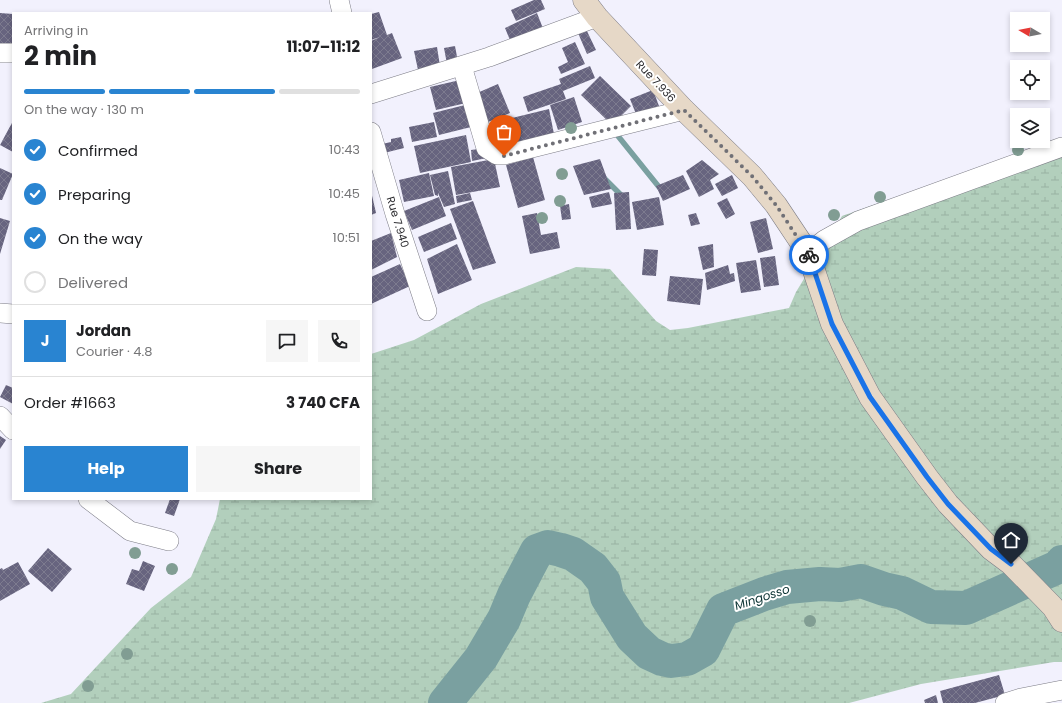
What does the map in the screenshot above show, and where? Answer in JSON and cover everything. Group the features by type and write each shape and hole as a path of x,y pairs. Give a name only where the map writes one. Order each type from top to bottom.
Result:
{"street":[{"path":"339,0 342,12"},
{"path":"372,94 490,57 591,8"},
{"name":"Rue 7.936","path":"591,8 684,110 752,176 776,205 808,253 832,324 870,397 948,504 991,549 1011,564 1057,614"},
{"path":"0,53 12,54"},
{"path":"462,66 486,148 497,155 504,156 684,110"},
{"name":"Rue 7.940","path":"372,135 395,214 427,311"},
{"path":"808,253 824,240 858,221 1062,148"},
{"path":"0,313 12,314"},
{"path":"0,416 12,429"},
{"path":"89,500 130,531 169,541"},
{"path":"1005,703 1020,698 1062,690"}],"green space":[{"path":"1062,139 1062,662 1054,662 921,684 849,703 41,703 71,694 151,608 191,577 216,519 220,500 372,500 372,354 414,340 481,304 576,267 610,269 656,321 670,330 688,328 789,308 796,292 842,216 1036,148 1050,148 1050,143"}],"building":[{"path":"534,0 541,0 545,9 516,21 511,10"},
{"path":"379,12 387,35 392,33 402,58 372,69 372,41 380,37 372,40 372,14"},
{"path":"0,13 12,14 12,47 0,45"},
{"path":"537,13 544,31 512,45 505,28"},
{"path":"586,29 596,50 587,54 578,33"},
{"path":"575,42 585,64 561,74 558,67 568,62 562,48"},
{"path":"455,46 458,62 447,64 444,48"},
{"path":"437,47 440,66 418,70 414,51"},
{"path":"590,66 595,78 563,91 566,99 528,112 523,97 561,84 559,79"},
{"path":"600,76 631,106 612,125 581,95"},
{"path":"460,80 466,103 436,110 430,87"},
{"path":"498,84 510,113 488,122 477,93"},
{"path":"653,90 659,106 636,114 630,99"},
{"path":"574,97 582,122 558,130 550,105"},
{"path":"465,105 471,127 439,135 433,113"},
{"path":"549,109 554,134 518,143 512,118"},
{"path":"509,119 513,129 492,136 488,127"},
{"path":"434,122 437,137 412,142 409,127"},
{"path":"12,123 12,151 0,145"},
{"path":"514,131 516,141 497,145 495,136"},
{"path":"466,135 471,162 420,173 414,146"},
{"path":"401,137 404,148 384,153 382,144 391,142 391,139"},
{"path":"485,148 487,158 472,161 471,150"},
{"path":"533,157 545,200 518,208 506,165"},
{"path":"494,159 500,187 456,195 451,167"},
{"path":"600,159 611,189 584,195 573,166"},
{"path":"702,160 719,174 710,180 714,189 699,197 686,171"},
{"path":"0,168 12,174 12,176 2,200 0,200"},
{"path":"448,171 455,204 444,207 438,193 438,196 435,195 430,175"},
{"path":"429,173 434,196 404,202 399,180"},
{"path":"683,175 690,189 663,201 656,186"},
{"path":"732,175 738,188 722,196 715,184"},
{"path":"609,192 612,204 592,208 589,197"},
{"path":"629,192 631,229 616,230 614,193"},
{"path":"470,193 472,200 457,203 456,196"},
{"path":"372,195 376,213 372,215"},
{"path":"439,197 446,216 412,230 404,211"},
{"path":"659,197 664,225 637,230 632,202"},
{"path":"727,198 735,214 726,219 717,203"},
{"path":"473,201 496,263 473,270 450,209"},
{"path":"569,204 571,219 562,220 560,206"},
{"path":"537,213 541,235 557,232 560,248 530,254 522,216"},
{"path":"696,213 700,224 691,226 688,215"},
{"path":"0,218 10,221 0,254"},
{"path":"766,218 773,249 758,253 750,222"},
{"path":"451,223 457,239 424,252 418,237"},
{"path":"391,233 397,257 372,270 372,241"},
{"path":"457,244 472,280 438,294 427,259"},
{"path":"713,244 714,267 703,270 698,247"},
{"path":"644,249 658,250 656,276 642,275"},
{"path":"775,256 779,285 764,287 760,258"},
{"path":"756,260 761,290 741,293 736,263"},
{"path":"400,264 410,286 372,304 372,277"},
{"path":"728,265 730,274 734,273 735,281 707,290 705,273"},
{"path":"670,276 703,279 700,305 667,301"},
{"path":"6,385 12,388 12,403 0,397"},
{"path":"0,436 6,440 0,449"},
{"path":"170,500 180,500 174,516 165,513"},
{"path":"48,548 72,569 52,592 28,571"},
{"path":"143,561 155,566 144,591 126,584 132,569 139,571"},
{"path":"18,562 30,584 0,601 0,569 2,568 3,570"},
{"path":"999,675 1005,695 975,703 943,703 940,691"},
{"path":"936,695 938,703 925,703 924,700"}],"waterway":[{"path":"618,136 659,187"},
{"path":"604,178 622,196"},
{"name":"Mingosso","path":"445,703 481,658 504,619 514,595 537,551 548,547 573,554 593,568 604,582 607,597 632,637 649,653 671,661 687,659 703,650 723,610 787,587 820,584 840,585 861,581 884,589 902,593 931,607 966,608 1060,566 1062,562"}],"way so far":[{"path":"504,156 684,110 752,176 776,205 809,255"}],"route":[{"path":"809,255 832,324 844,350 870,397 894,432 948,504 991,549 1011,564"}]}
